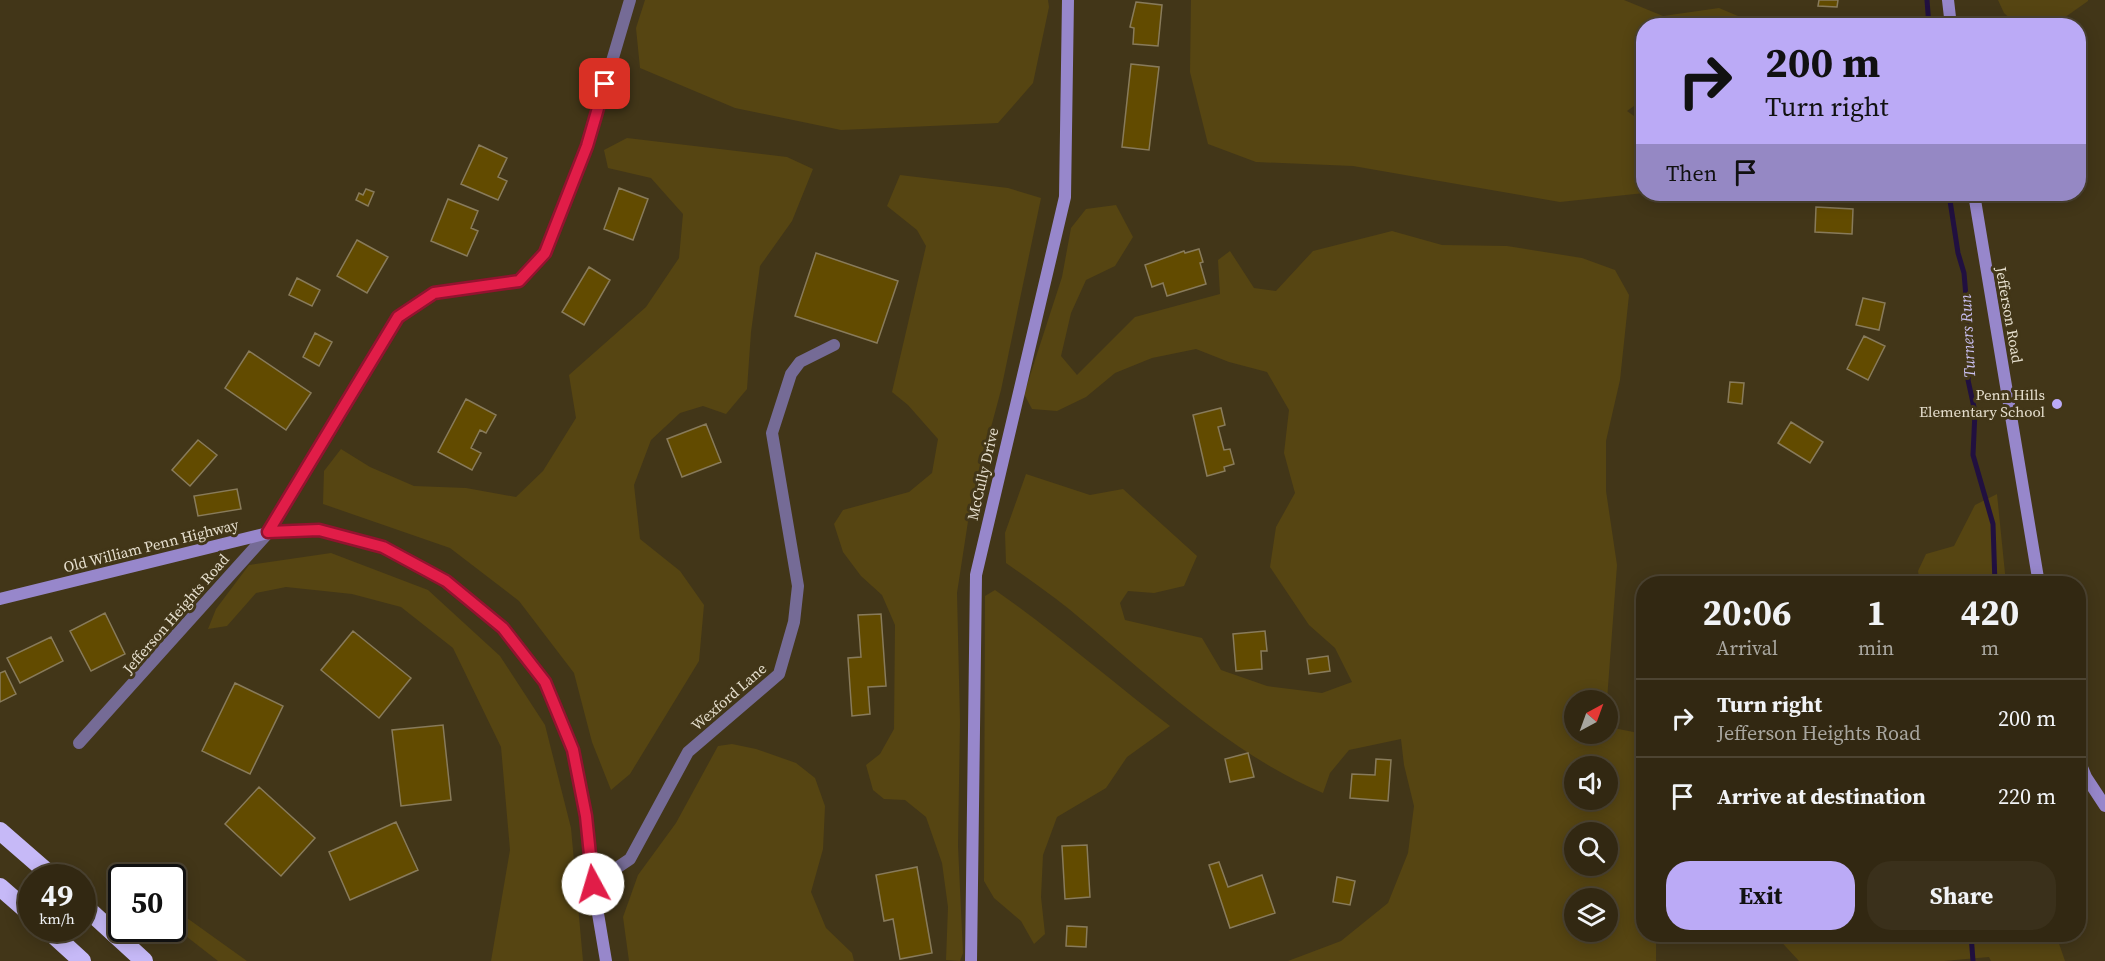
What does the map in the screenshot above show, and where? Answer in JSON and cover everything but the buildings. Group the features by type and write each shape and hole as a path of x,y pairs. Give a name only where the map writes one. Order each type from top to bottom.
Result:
{"highway":[{"path":"0,831 38,864"},
{"path":"0,887 18,903"},
{"path":"96,917 144,961"},
{"path":"61,942 82,961"}],"street":[{"name":"Jefferson Heights Road","path":"79,743 268,532 398,317 434,293 519,281 545,253 587,146 630,0"},
{"name":"McCully Drive","path":"971,961 976,575 1065,197 1068,0"},
{"path":"1947,0 1950,18"},
{"name":"Jefferson Road","path":"1975,201 2038,576"},
{"name":"Wexford Lane","path":"593,884 630,859 688,752 779,674 794,622 798,586 772,433 795,368 800,362 834,345"},
{"name":"Old William Penn Highway","path":"0,599 268,532 319,530 383,547 446,581 503,628 545,682 573,750 586,816 593,884 606,961"},
{"path":"2086,777 2105,806"}],"shaded area":[{"path":"645,0 1048,0 1049,7 1033,83 998,123 841,130 735,108 640,68 636,28"},
{"path":"1191,0 1624,0 1663,16 1719,8 1743,18 1636,18 1636,105 1627,111 1636,117 1636,194 1560,202 1353,166 1256,162 1208,144 1190,72"},
{"path":"1998,0 2088,0 2064,18 2009,18 2004,13"},
{"path":"627,138 787,157 813,169 792,221 760,266 751,332 747,389 726,414 703,406 680,413 651,440 634,485 640,539 680,571 704,605 699,661 630,774 611,790 592,742 574,673 519,601 450,548 323,504 324,471 341,449 370,467 414,486 466,488 516,497 543,471 576,418 569,375 646,307 679,258 683,214 651,178 608,168 604,150"},
{"path":"900,175 1008,188 1041,198 1001,390 971,502 957,593 960,722 958,846 963,953 960,961 946,960 948,907 942,863 926,817 905,800 884,799 873,790 866,765 880,754 894,729 895,625 882,595 861,576 843,552 834,524 843,510 909,492 932,473 938,439 908,405 892,392 926,246 917,230 887,206"},
{"path":"1116,205 1133,237 1115,266 1086,280 1071,313 1061,356 1077,375 1135,317 1220,294 1218,260 1230,251 1254,288 1276,291 1313,251 1392,231 1442,245 1507,246 1582,258 1615,270 1629,295 1620,380 1606,441 1606,491 1617,565 1608,690 1564,690 1564,744 1618,744 1618,729 1636,732 1636,942 1656,942 1656,961 1288,961 1341,941 1388,903 1408,853 1414,806 1404,765 1401,739 1349,750 1330,773 1323,793 1288,776 1221,734 1069,609 1006,563 1005,533 1026,474 1090,495 1123,489 1197,556 1184,586 1154,593 1128,591 1120,603 1125,620 1202,638 1221,670 1267,686 1322,693 1352,682 1335,648 1309,625 1270,567 1276,527 1295,493 1284,453 1289,410 1267,372 1229,362 1196,349 1152,358 1115,373 1086,397 1057,411 1032,409 1024,394 1062,277 1071,228 1086,209"},
{"path":"1997,494 2005,576 1919,576 1918,571 1926,554 1954,546 1975,505"},
{"path":"331,553 428,590 500,656 545,725 571,828 583,961 491,961 510,850 501,747 453,648 401,607 352,594 286,587 256,593 227,626 208,629 216,609 249,565"},
{"path":"995,590 1170,726 1127,757 1106,788 1057,817 1043,855 1041,897 1045,934 1034,944 1021,921 994,898 984,881 985,596"},
{"path":"732,744 756,749 796,763 815,778 825,806 823,849 811,892 826,928 852,953 854,961 629,961 623,917 638,875 676,823 718,746"},
{"path":"186,917 247,961 218,961 186,936"},
{"path":"1781,942 2058,942 2065,961 1991,961 1989,957 1944,961 1799,961"}],"waterway":[{"name":"Turners Run","path":"1927,0 1928,18"},
{"name":"Turners Run","path":"1950,201 1958,253 1964,273 1970,344 1968,380 1975,412 1973,455 1993,524 1995,576"},
{"name":"Turners Run","path":"1972,942 1973,961"}],"place":[{"name":"Penn Hills Elementary School","path":"2057,404"}],"route":[{"path":"593,884 586,816 573,750 545,682 503,628 446,581 383,547 319,530 268,532 398,317 434,293 519,281 545,253 587,146 605,84"}]}
